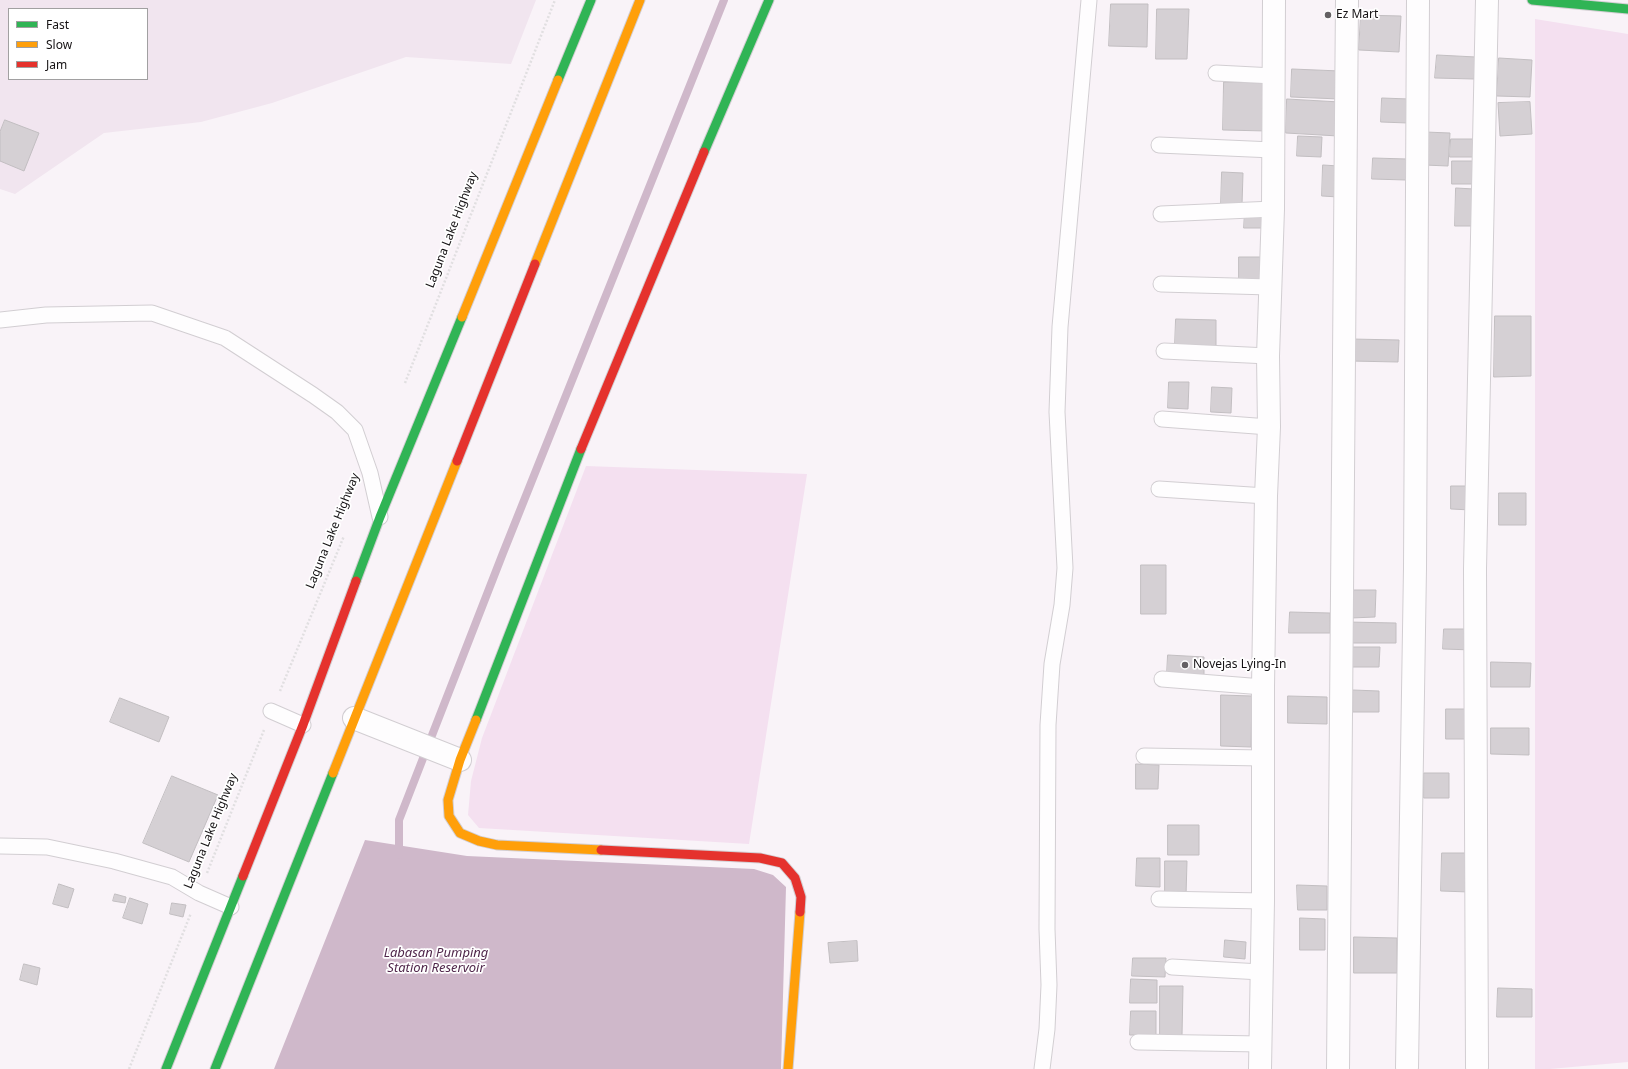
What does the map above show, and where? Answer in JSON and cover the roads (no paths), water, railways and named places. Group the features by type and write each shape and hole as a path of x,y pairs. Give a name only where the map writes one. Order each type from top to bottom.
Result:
{"main road":[{"path":"166,1069 303,725 380,517 591,0"},
{"path":"215,1069 640,0"},
{"path":"769,0 753,35 573,469 460,760 448,800 449,816 460,833 479,841 497,845 760,858 782,863 795,878 801,897 788,1069"},
{"path":"1532,0 1628,9"}],"street":[{"path":"1260,1069 1263,901 1263,687 1266,496 1269,427 1268,356 1273,209 1274,0"},
{"path":"1338,1069 1347,0"},
{"path":"1407,1067 1415,560 1418,0"},
{"path":"1477,1067 1475,569 1487,0"},
{"path":"354,718 460,760"}],"lane":[{"path":"1042,1069 1047,1029 1049,985 1047,928 1048,725 1052,664 1062,605 1065,568 1057,412 1060,327 1089,0"},
{"path":"1216,73 1274,76"},
{"path":"1159,145 1273,150"},
{"path":"1161,214 1273,209"},
{"path":"1161,284 1270,287"},
{"path":"0,320 46,315 152,313 225,338 314,395 337,412 356,430 368,467 380,517"},
{"path":"1164,351 1268,356"},
{"path":"1162,419 1269,427"},
{"path":"1159,489 1266,496"},
{"path":"1162,679 1263,687"},
{"path":"271,711 303,725"},
{"path":"1144,756 1263,758"},
{"path":"0,846 47,847 114,861 172,877 199,893 231,907"},
{"path":"1159,900 1263,901"},
{"path":"1172,967 1261,972"},
{"path":"1138,1042 1261,1044"}],"water":[{"name":"Labasan Pumping Station Reservoir","path":"365,840 467,856 754,869 773,875 786,887 781,1069 274,1069"}],"waterway":[{"path":"399,855 399,820 503,553 724,0"}],"place":[{"name":"Ez Mart","path":"1328,15"},
{"name":"Novejas Lying-In","path":"1185,665"}]}
